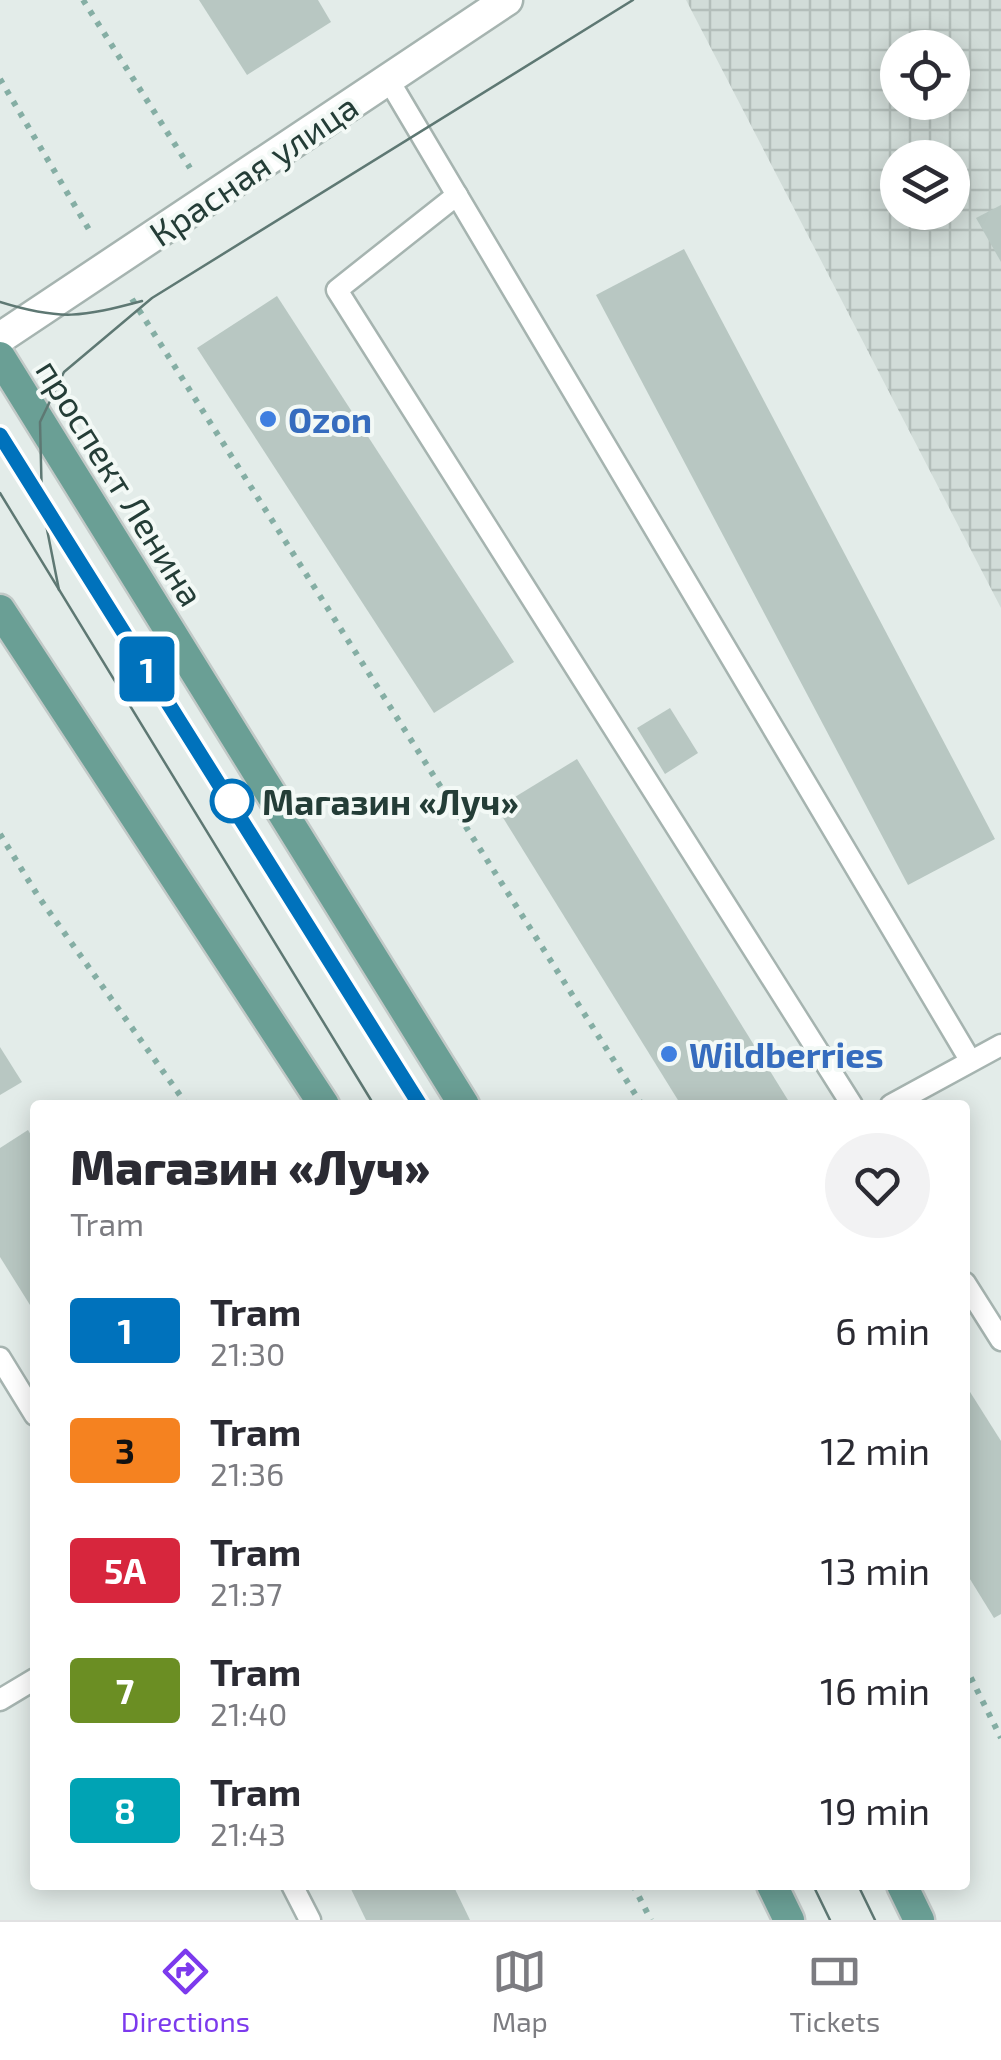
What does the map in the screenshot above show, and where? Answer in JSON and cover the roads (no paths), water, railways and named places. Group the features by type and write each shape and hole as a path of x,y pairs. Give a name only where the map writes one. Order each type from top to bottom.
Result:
{"main road":[{"name":"проспект Ленина","path":"0,357 461,1100"},
{"path":"0,610 321,1100"},
{"path":"774,1890 789,1920"},
{"path":"904,1890 919,1920"}],"street":[{"name":"Красная улица","path":"0,338 507,0"}],"lane":[{"path":"388,79 970,1060"},
{"path":"458,196 336,290 849,1100"},
{"path":"900,1100 1001,1044"},
{"path":"970,1291 1001,1340"},
{"path":"0,1358 30,1408"},
{"path":"0,1700 30,1682"},
{"path":"295,1890 310,1920"}],"tram line":[{"path":"59,590 42,504 40,422 64,372 152,298 633,0"},
{"path":"0,302 71,315 142,301"},
{"path":"0,434 417,1100"},
{"name":"1","path":"0,435 417,1100"},
{"path":"0,493 371,1100"},
{"path":"815,1890 830,1920"},
{"path":"860,1890 875,1920"}],"place":[{"name":"Ozon","path":"268,419"},
{"name":"Магазин «Луч»","path":"232,801"},
{"name":"Wildberries","path":"669,1054"}]}
